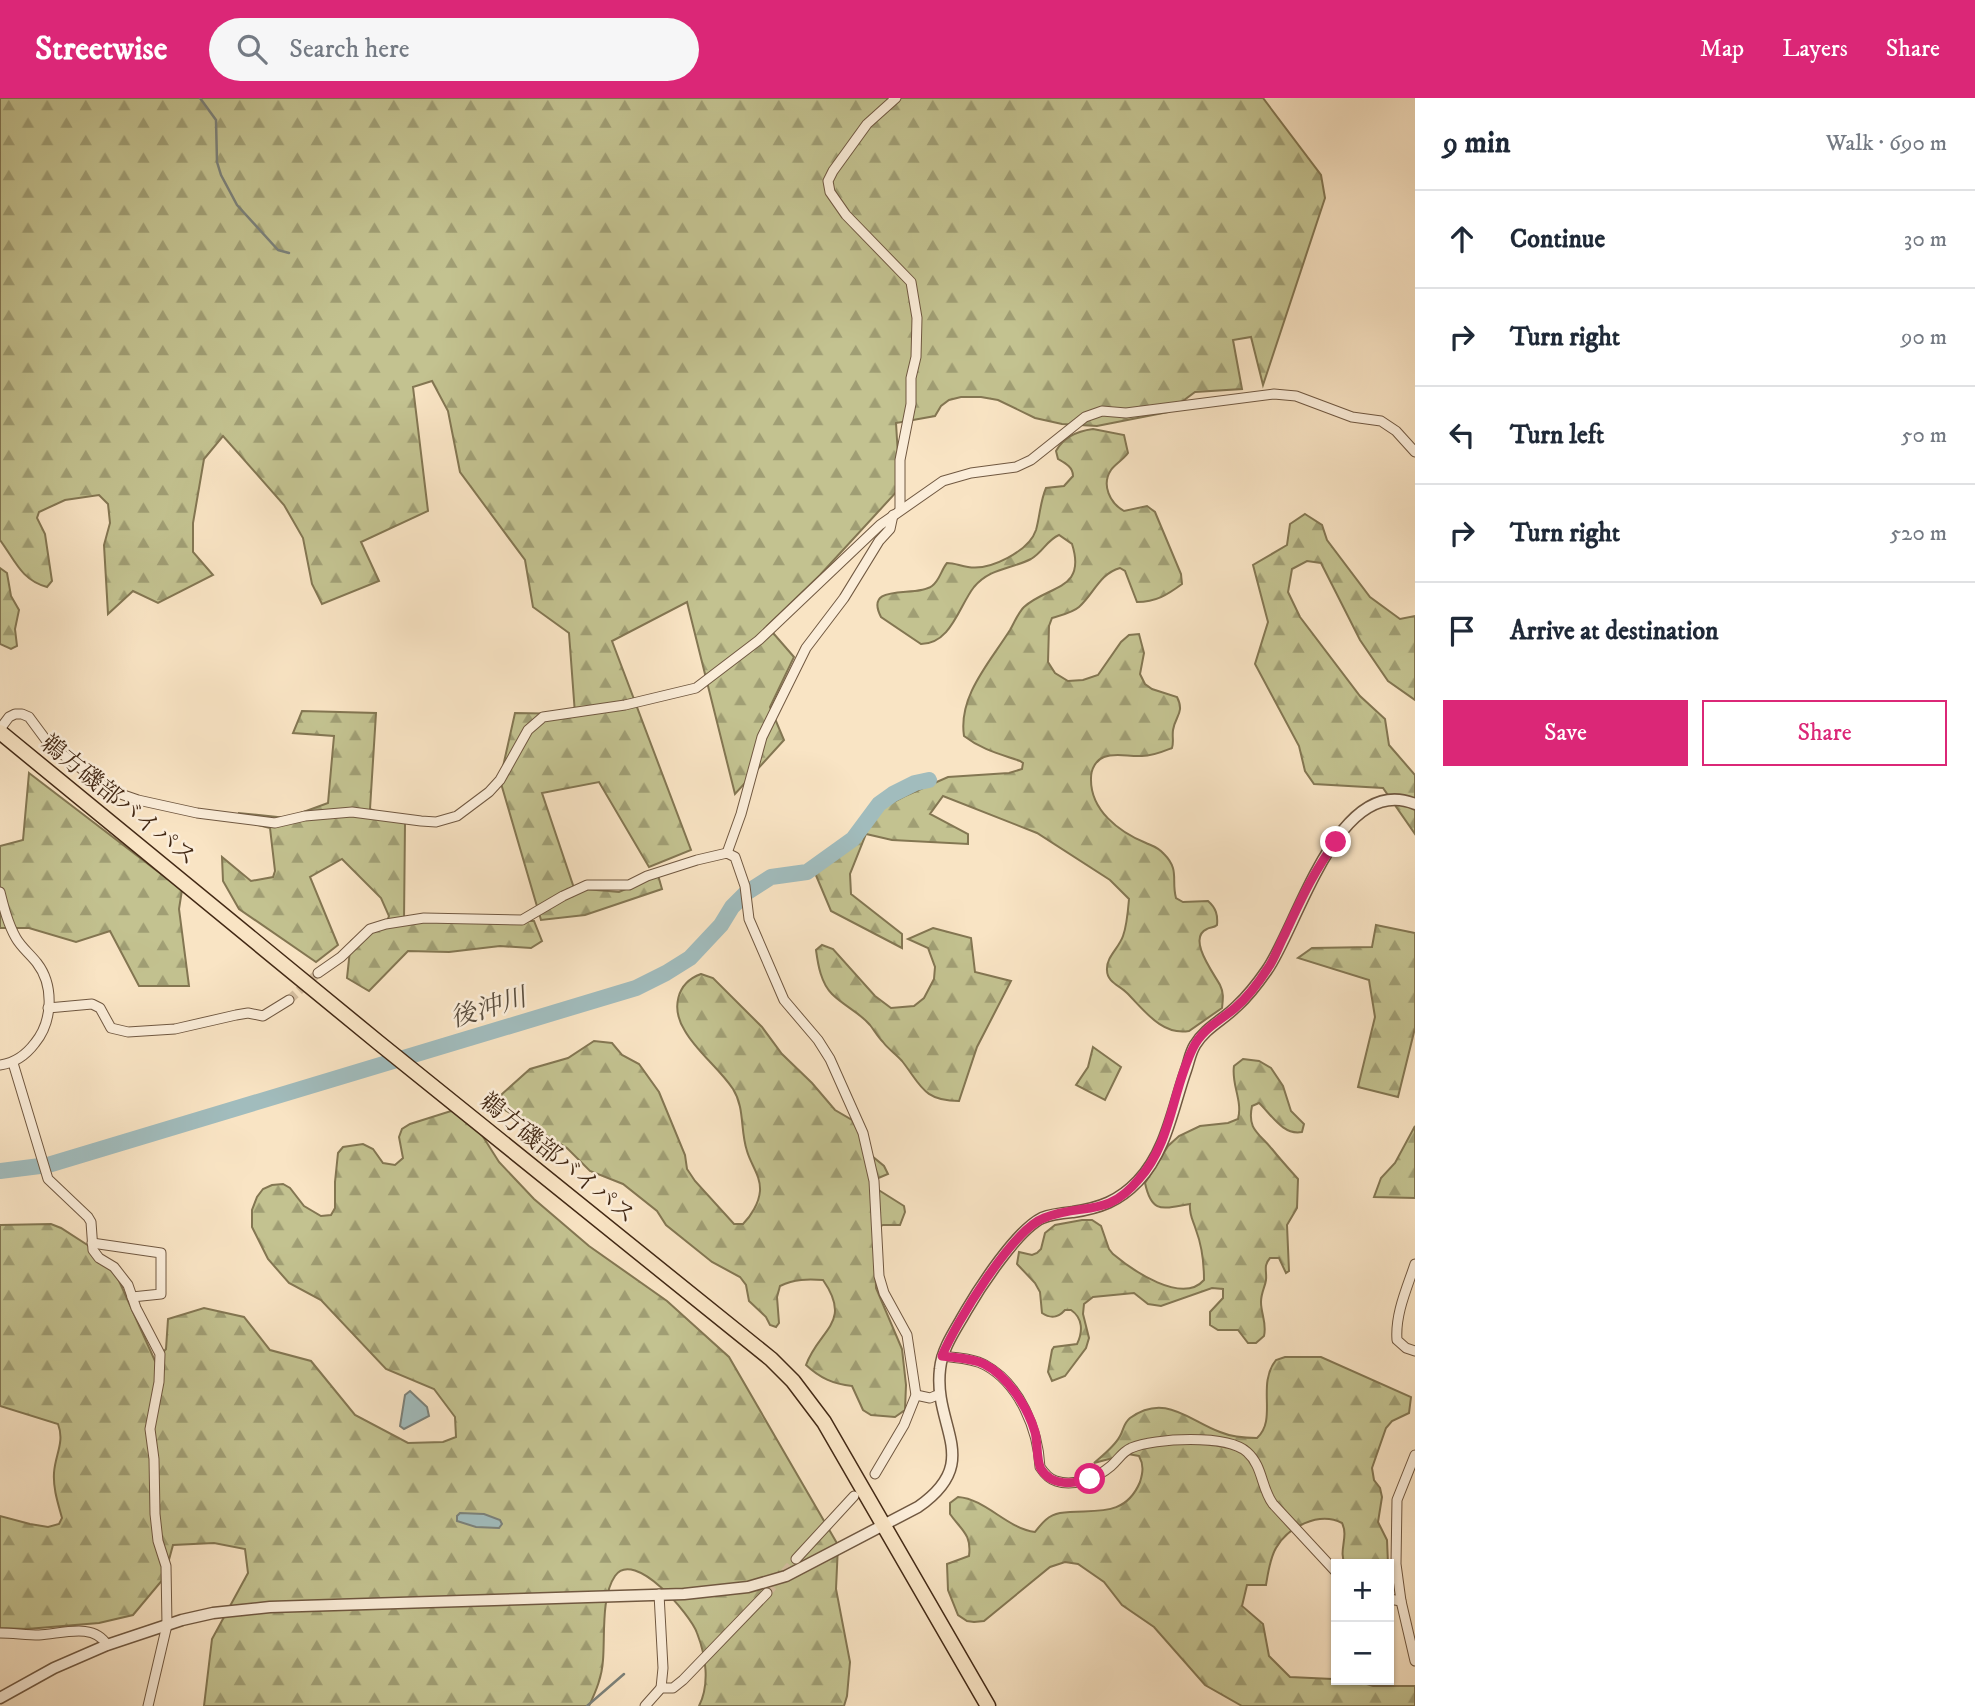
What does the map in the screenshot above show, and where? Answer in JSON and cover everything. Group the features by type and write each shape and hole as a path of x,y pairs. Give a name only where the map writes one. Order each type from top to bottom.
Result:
{"highway":[{"name":"鵜方磯部バイパス","path":"0,731 379,1043 771,1359 811,1403 988,1706"}],"street":[{"path":"727,853 741,814 762,737 806,648 844,598 879,541 890,529 897,513 900,460 911,404 911,378 916,357 917,318 911,282 846,215 830,192 828,181 867,124 896,98"},
{"path":"0,731 9,717 22,713 29,717 49,744 109,790 138,800 197,813 275,823 305,816 352,812 436,822 457,816 489,792 500,780 528,730 543,718 625,705 696,688 759,640 820,580 880,525 897,513 943,481 971,473 1016,467 1031,460 1085,417 1102,411 1126,413 1274,394 1296,396 1352,417 1381,421 1396,431 1415,452"},
{"path":"0,1698 54,1668 107,1645 213,1613 270,1607 659,1594 748,1587 800,1570 918,1507 935,1495 951,1471 953,1456 940,1394 942,1356 985,1281 1030,1226 1056,1214 1101,1207 1115,1201 1139,1180 1164,1137 1193,1048 1209,1027 1251,992 1271,964 1324,857 1351,822 1372,803 1383,799 1397,799 1415,804"},
{"path":"318,973 341,957 370,929 386,924 424,918 522,920 587,885 629,885 647,876 697,860 727,853 736,857 740,865 750,919 784,1000 818,1040 830,1059 863,1133 874,1181 879,1276 884,1293 906,1335 916,1395 904,1425 875,1474"},
{"path":"0,892 17,941 38,964 46,979 48,1008 43,1032 37,1041 13,1063 0,1065"},
{"path":"48,1008 92,1004 100,1008 111,1028 128,1032 176,1029 248,1013 263,1016 289,1000"},
{"path":"13,1063 48,1179 92,1222 93,1250 99,1258 114,1268 128,1285 160,1354 159,1382 150,1429 158,1541 166,1566 167,1625 148,1706"},
{"path":"92,1242 161,1253 162,1294 132,1297"},
{"path":"1415,1264 1399,1314 1397,1331 1397,1340 1415,1352"},
{"path":"942,1356 984,1364 1002,1377 1030,1417 1038,1446 1040,1468 1054,1481 1068,1483 1090,1479 1110,1467 1126,1451 1153,1442 1215,1441 1240,1446 1256,1462 1266,1494 1273,1504 1331,1567"},
{"path":"916,1395 930,1398 940,1394"},
{"path":"1415,1455 1397,1500 1396,1564 1401,1601 1415,1661"},
{"path":"796,1559 854,1496"},
{"path":"661,1688 673,1688 683,1680 767,1593"},
{"path":"645,1706 661,1688 663,1668 659,1594"},
{"path":"1394,1600 1401,1601"},
{"path":"0,1633 41,1634 82,1630 103,1639 107,1645"}],"green space":[{"path":"0,98 1263,98 1321,175 1325,198 1263,385 1251,337 1233,340 1242,389 1195,392 1168,412 1097,426 1062,424 1035,418 998,400 961,397 949,400 935,416 896,423 900,488 820,575 767,626 794,657 770,707 784,740 735,794 687,602 612,641 691,850 649,867 599,782 542,793 574,888 619,892 658,875 662,889 585,915 541,920 500,780 515,713 575,714 569,633 533,607 525,560 460,472 448,411 432,381 413,387 428,511 361,542 379,581 322,604 312,584 303,538 284,505 223,436 204,459 193,523 193,552 213,575 158,603 133,591 108,614 104,545 110,523 108,504 99,495 65,500 39,512 37,518 45,534 52,581 47,587 31,580 25,574 0,540"},
{"path":"1093,429 1124,435 1128,453 1108,476 1108,493 1124,511 1147,506 1155,512 1181,574 1182,584 1161,597 1137,602 1125,571 1120,568 1113,571 1079,607 1052,618 1049,626 1048,662 1055,673 1068,681 1083,680 1098,675 1121,642 1129,635 1139,634 1144,653 1140,674 1145,684 1177,697 1179,702 1180,711 1174,725 1172,748 1150,755 1104,757 1094,765 1091,778 1095,800 1108,818 1126,833 1158,848 1169,860 1174,870 1176,898 1183,902 1208,901 1216,912 1217,925 1201,934 1199,940 1204,957 1221,988 1222,1008 1189,1031 1179,1032 1162,1026 1109,978 1107,965 1123,936 1129,899 1110,880 1037,833 943,796 930,814 968,834 968,844 892,840 866,834 850,874 851,894 902,934 902,948 831,911 815,873 848,849 884,807 905,796 948,777 1009,773 1022,769 1023,763 1020,761 984,748 964,736 966,707 977,680 1022,609 1070,579 1075,559 1072,544 1059,535 1031,559 987,576 974,587 947,631 931,642 921,644 881,617 877,606 879,599 885,595 932,586 947,563 968,567 987,566 1008,558 1026,545 1036,530 1046,488 1064,486 1073,476 1070,468 1058,459 1056,451 1072,435"},
{"path":"1305,514 1322,525 1327,540 1370,597 1400,619 1415,616 1415,700 1388,681 1360,640 1321,563 1307,561 1292,569 1288,592 1300,617 1360,696 1385,719 1389,745 1415,775 1415,834 1383,788 1314,784 1305,771 1299,746 1255,664 1268,622 1253,565 1287,545 1290,524"},
{"path":"0,568 7,573 11,596 19,610 15,629 17,646 11,649 0,644"},
{"path":"302,711 376,713 370,809 405,823 404,921 534,921 542,941 531,948 500,946 449,952 408,951 369,991 347,978 351,941 378,930 389,916 381,898 342,859 310,877 338,945 316,962 239,909 223,881 222,857 251,881 273,877 275,871 270,828 239,820 239,813 287,818 328,803 334,736 293,733"},
{"path":"29,773 182,890 179,909 189,986 139,986 110,931 76,942 29,928 0,928 0,846 23,840"},
{"path":"1376,925 1415,933 1415,1028 1398,1097 1358,1087 1375,1017 1369,980 1298,958 1312,948 1372,947"},
{"path":"933,928 971,938 975,972 1011,981 977,1047 959,1101 938,1098 924,1090 866,1020 828,990 821,974 816,950 822,945 833,949 875,996 891,1008 914,1006 924,998 934,979 935,967 928,948 908,939"},
{"path":"701,974 713,978 762,1027 782,1054 835,1110 852,1120 872,1156 884,1166 888,1174 876,1179 877,1189 904,1206 905,1212 900,1225 883,1225 874,1230 876,1288 902,1349 906,1385 905,1410 895,1417 871,1415 863,1410 852,1386 827,1380 806,1365 834,1316 835,1306 823,1280 801,1280 780,1286 777,1297 779,1323 776,1327 770,1325 766,1317 749,1301 746,1285 740,1277 712,1262 666,1225 657,1211 623,1184 590,1171 567,1148 505,1110 499,1103 502,1094 530,1069 568,1058 594,1041 612,1043 622,1055 639,1064 659,1092 685,1155 687,1169 695,1181 734,1224 743,1224 756,1205 760,1186 745,1143 737,1096 690,1039 678,1014 681,990"},
{"path":"1093,1047 1121,1067 1105,1100 1076,1085 1088,1067"},
{"path":"1243,1059 1259,1061 1271,1068 1283,1086 1291,1111 1304,1124 1302,1132 1289,1131 1259,1103 1252,1106 1251,1121 1255,1130 1298,1179 1297,1208 1287,1225 1289,1271 1286,1273 1279,1258 1270,1258 1266,1266 1261,1302 1264,1336 1256,1343 1248,1343 1238,1330 1218,1330 1210,1325 1210,1312 1223,1298 1223,1289 1212,1288 1161,1306 1148,1304 1134,1293 1093,1297 1084,1304 1083,1314 1089,1338 1086,1348 1065,1376 1052,1381 1048,1372 1052,1350 1054,1347 1077,1344 1081,1330 1080,1321 1071,1310 1065,1310 1054,1317 1042,1313 1040,1292 1017,1264 1019,1252 1032,1255 1037,1253 1041,1249 1045,1233 1055,1225 1092,1220 1101,1226 1113,1254 1144,1276 1183,1289 1195,1287 1204,1280 1201,1249 1190,1204 1166,1208 1155,1205 1145,1183 1168,1146 1179,1136 1200,1126 1228,1123 1238,1119 1234,1066"},
{"path":"451,1111 468,1113 499,1162 534,1199 589,1246 667,1301 729,1357 838,1545 836,1589 850,1662 844,1706 699,1706 705,1689 706,1670 703,1651 693,1624 661,1587 635,1571 624,1570 615,1576 611,1584 604,1617 601,1672 589,1706 204,1706 212,1639 248,1573 245,1549 214,1543 173,1545 164,1578 133,1615 99,1623 27,1629 0,1628 0,1516 48,1527 59,1524 62,1518 54,1479 60,1443 58,1424 0,1406 0,1225 51,1224 89,1246 111,1263 155,1361 166,1349 168,1319 204,1308 244,1317 270,1350 311,1361 355,1415 408,1443 443,1442 456,1437 455,1417 434,1389 386,1369 321,1300 289,1283 268,1259 252,1227 252,1210 263,1189 283,1184 290,1188 304,1206 321,1216 331,1215 335,1208 338,1153 343,1147 363,1144 373,1149 383,1163 395,1165 403,1158 399,1137 402,1129"},
{"path":"1415,1126 1415,1198 1374,1197 1381,1178 1395,1163"},
{"path":"1285,1357 1321,1357 1411,1397 1409,1413 1392,1421 1386,1428 1372,1468 1382,1497 1378,1522 1387,1540 1388,1559 1343,1559 1342,1523 1314,1520 1296,1528 1281,1540 1272,1556 1266,1585 1247,1585 1242,1606 1263,1624 1269,1656 1290,1677 1331,1679 1331,1685 1415,1686 1415,1706 1242,1706 1205,1685 1154,1627 1122,1605 1104,1582 1078,1564 1065,1562 1050,1567 984,1621 967,1621 958,1615 948,1590 947,1564 969,1556 969,1542 950,1514 950,1503 958,1497 968,1499 1015,1525 1035,1532 1056,1514 1116,1507 1133,1494 1140,1482 1142,1462 1139,1456 1128,1454 1094,1463 1115,1443 1130,1418 1143,1411 1165,1408 1225,1434 1257,1438 1266,1421 1268,1380 1276,1360"}],"water":[{"path":"410,1391 427,1407 429,1416 404,1429 400,1426 405,1395"},
{"path":"460,1513 484,1514 500,1520 502,1524 499,1528 476,1527 457,1521"}],"waterway":[{"path":"200,98 216,120 217,162 237,205 278,250 289,253"},
{"name":"後沖川","path":"0,1171 48,1165 636,988 690,958 746,893 771,877 807,872 853,839 879,804 915,783 929,780"},
{"path":"587,1706 624,1674"}],"tunnel":[{"path":"289,1000 318,973"},
{"path":"767,1593 796,1559"}],"route":[{"path":"1090,1479 1068,1483 1054,1481 1048,1477 1040,1468 1038,1446 1030,1417 1002,1377 984,1364 942,1356 985,1281 1030,1226 1056,1214 1101,1207 1115,1201 1139,1180 1164,1137 1193,1048 1209,1027 1251,992 1271,964 1309,883 1336,842"}]}
